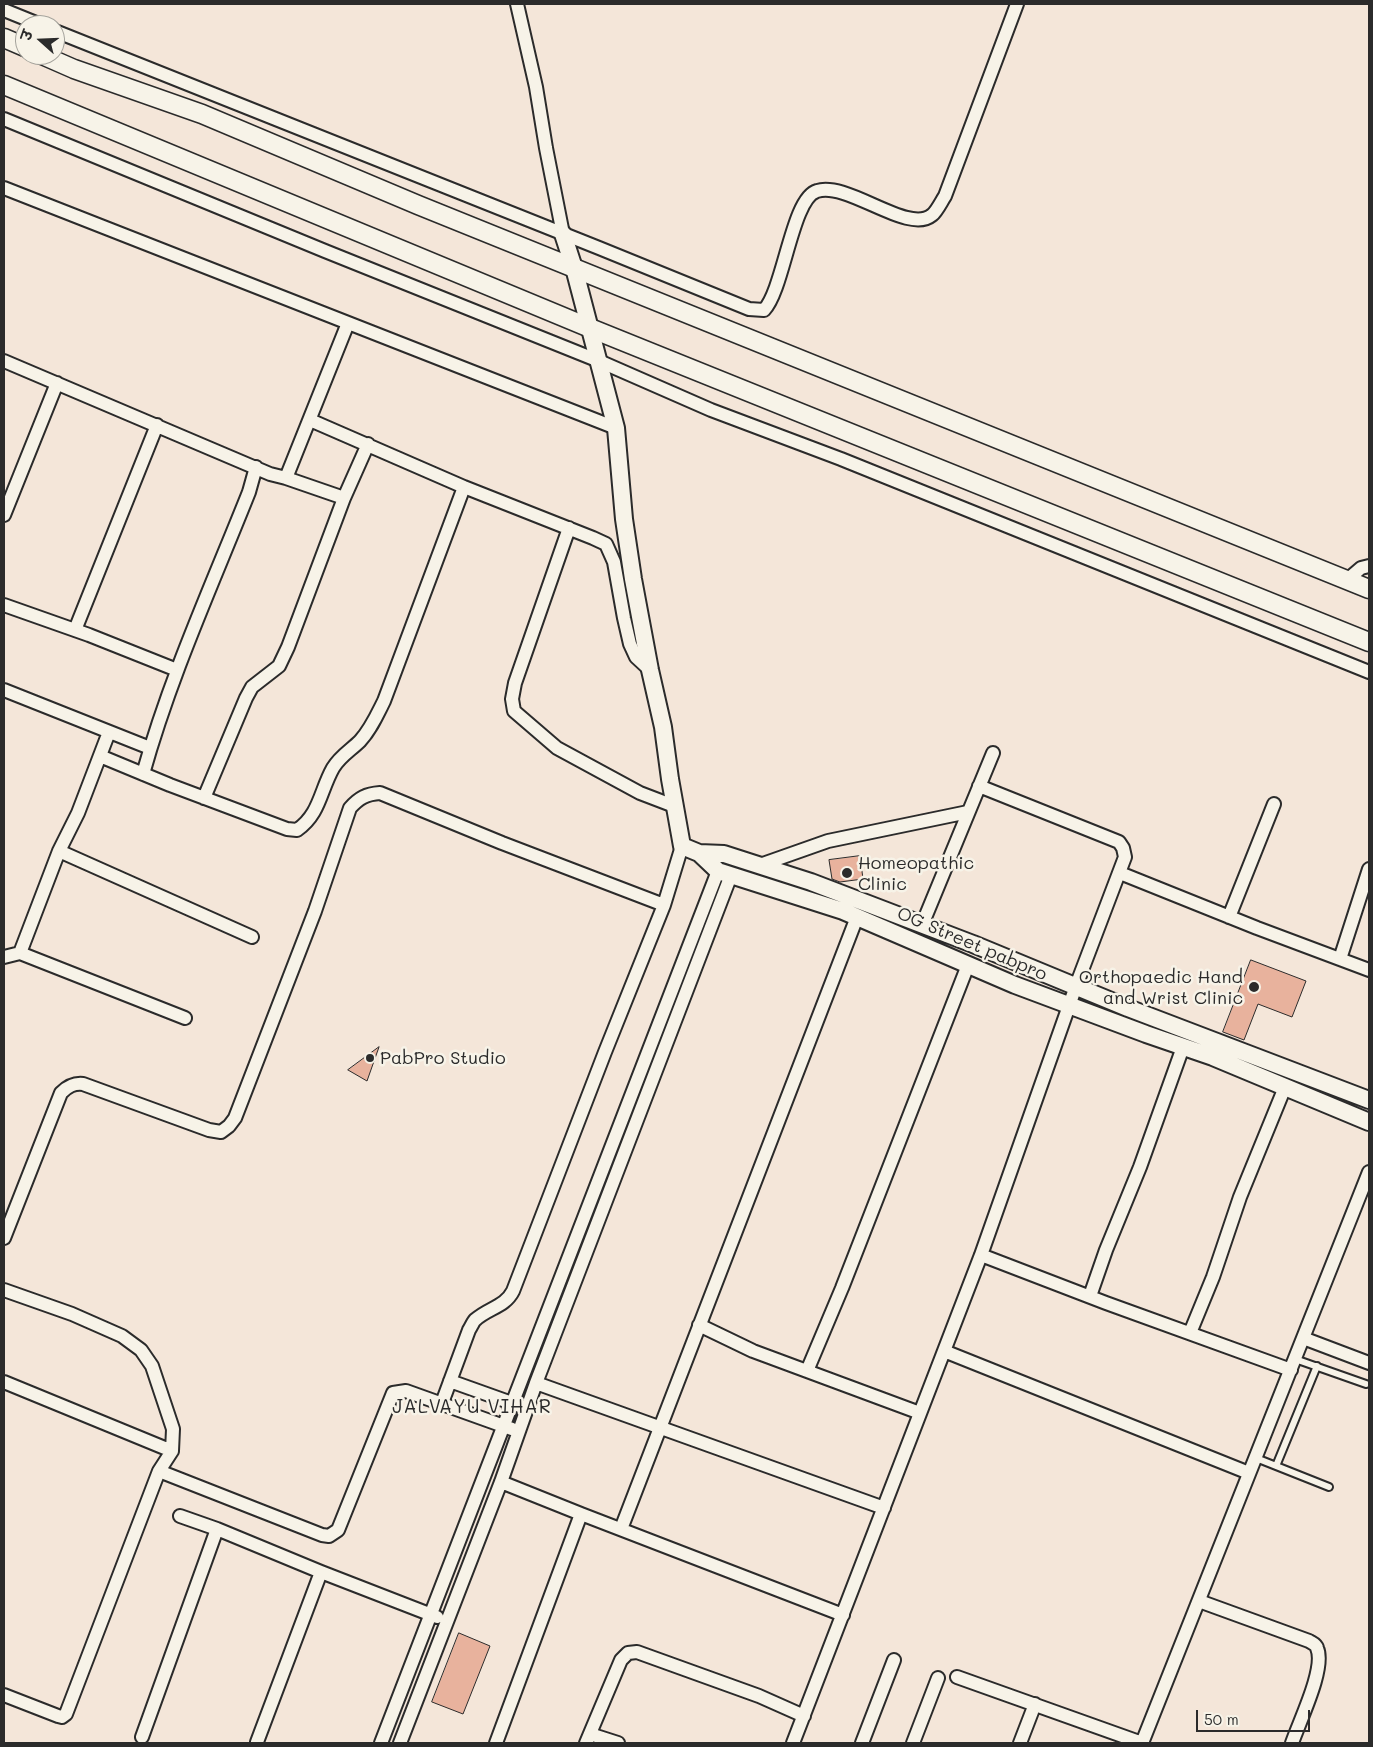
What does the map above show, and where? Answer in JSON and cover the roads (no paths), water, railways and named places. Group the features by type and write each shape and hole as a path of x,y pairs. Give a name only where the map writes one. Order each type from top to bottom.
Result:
{"main road":[{"path":"65,65 202,114 418,205 1369,589"},
{"path":"4,85 590,328 1369,642"}],"street":[{"path":"442,1403 469,1330 476,1320 504,1304 513,1291 664,905 682,846 674,806 663,727 650,670 624,519 616,428 574,268 563,234 536,87 517,4"},
{"path":"65,34 749,309 764,310 772,298 786,252 803,205 809,194 817,190 830,190 850,195 905,217 920,220 932,215 945,196 1017,4"},
{"path":"4,10 16,15"},
{"path":"4,119 334,255 599,361 711,410 850,463 1369,672"},
{"path":"4,188 616,428"},
{"path":"286,478 348,323"},
{"path":"4,361 270,474 344,498"},
{"path":"4,515 57,383"},
{"path":"310,420 464,487 606,544 614,562 630,644 636,657 650,670"},
{"path":"75,630 157,425"},
{"path":"204,798 252,687 278,666 288,647 344,498 368,444"},
{"path":"143,774 150,748 178,670 249,492 256,468"},
{"path":"100,756 287,830 297,830 307,823 314,814 338,759 359,742 384,701 464,487"},
{"path":"569,528 515,684 512,699 514,711 557,748 640,793 674,806"},
{"path":"1347,580 1362,568 1369,566"},
{"path":"4,605 178,670"},
{"path":"4,693 150,748"},
{"path":"20,953 59,851 78,813 109,732"},
{"path":"922,925 993,753"},
{"path":"794,1743 980,1255 1076,986 1125,857 1124,848 1119,842 979,786"},
{"path":"4,1238 61,1093 66,1087 76,1083 83,1084 208,1130 221,1132 229,1126 235,1118 314,911 350,808 357,800 369,794 380,793 511,847 664,905"},
{"path":"1229,917 1274,804"},
{"path":"760,865 828,841 968,812"},
{"path":"682,846 699,853"},
{"path":"59,851 252,937"},
{"name":"OG Street pabpro","path":"699,853 731,856 811,882 1255,1058 1369,1100"},
{"name":"OG Street pabpro","path":"699,853 725,873 857,917 968,965 1183,1047 1369,1122"},
{"path":"400,1743 501,1482 518,1431 731,856"},
{"path":"1340,959 1369,869"},
{"path":"381,1743 513,1403 725,873"},
{"path":"1120,873 1369,970"},
{"path":"621,1529 857,917"},
{"path":"4,957 20,953 185,1018"},
{"path":"807,1371 846,1278 968,965"},
{"path":"1090,1296 1106,1250 1140,1167 1183,1047"},
{"path":"1190,1333 1213,1277 1240,1197 1285,1087"},
{"path":"957,1677 1142,1743 1369,1172"},
{"path":"980,1255 1190,1333 1293,1364"},
{"path":"4,1290 80,1318 122,1336 141,1350 152,1366 173,1429 172,1451 159,1471 66,1714 62,1717 58,1716 4,1696"},
{"path":"699,1325 753,1351 920,1413"},
{"path":"1303,1338 1369,1363"},
{"path":"944,1351 1250,1474"},
{"path":"450,1381 527,1408"},
{"path":"4,1382 172,1451"},
{"path":"536,1383 884,1508"},
{"path":"159,1471 328,1536 338,1530 393,1392 406,1391 518,1431"},
{"path":"501,1482 842,1615"},
{"path":"496,1743 581,1514"},
{"path":"180,1516 447,1621"},
{"path":"142,1737 217,1529"},
{"path":"257,1742 321,1572"},
{"path":"1199,1601 1309,1641 1317,1646 1319,1668 1292,1743"},
{"path":"618,1743 588,1739 621,1660 628,1654 637,1652 742,1690 804,1716"},
{"path":"862,1743 894,1660"},
{"path":"913,1743 938,1678"},
{"path":"1020,1743 1035,1704"}],"lane":[{"path":"1293,1364 1317,1366 1366,1384"},
{"path":"1276,1466 1317,1366"},
{"path":"1256,1458 1329,1488"}],"place":[{"name":"Homeopathic Clinic","path":"847,873"},
{"name":"Orthopaedic Hand and Wrist Clinic","path":"1254,987"},
{"name":"PabPro Studio","path":"370,1058"}],"district":[{"name":"JALVAYU VIHAR","path":"472,1407"}]}
